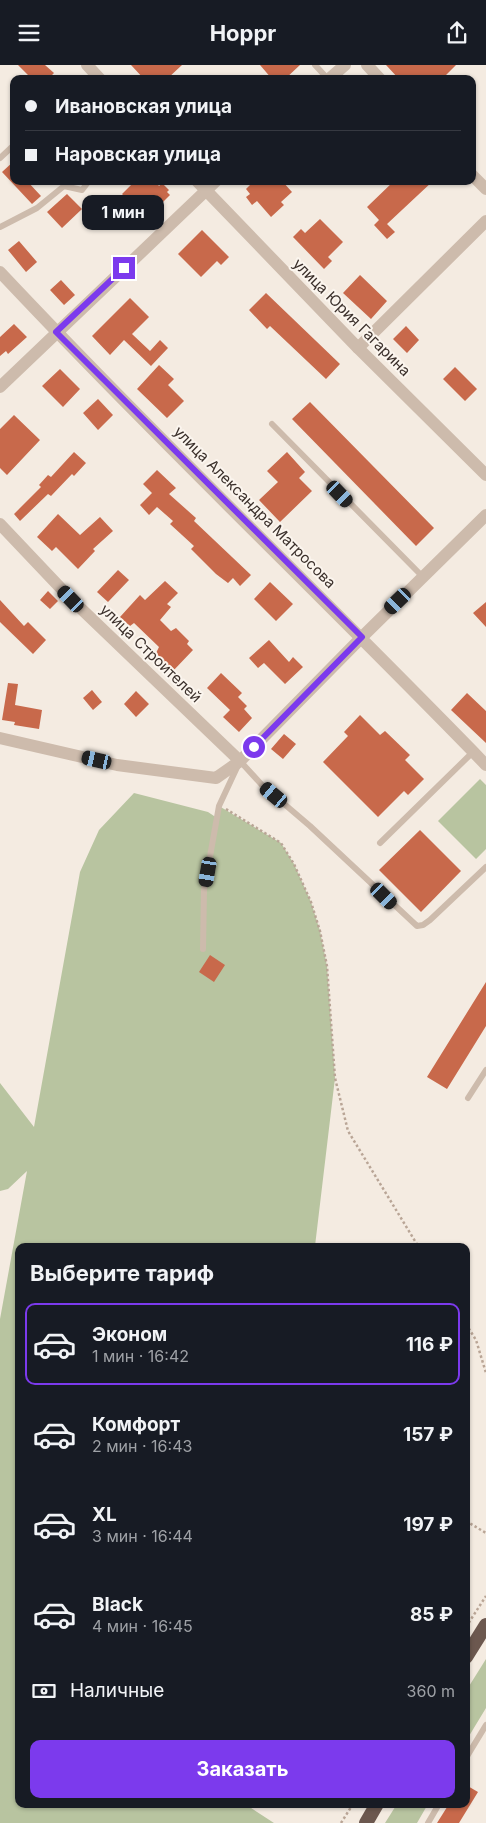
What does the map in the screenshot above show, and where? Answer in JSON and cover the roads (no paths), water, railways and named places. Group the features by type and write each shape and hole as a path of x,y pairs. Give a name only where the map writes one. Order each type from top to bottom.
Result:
{"highway":[{"path":"470,1651 486,1625"},
{"path":"366,1823 375,1808"}],"street":[{"path":"87,65 96,75"},
{"path":"334,75 345,65"},
{"path":"367,65 376,75"},
{"path":"476,179 486,189"},
{"path":"0,387 201,186"},
{"name":"улица Юрия Гагарина","path":"201,186 358,348 486,475"},
{"path":"358,348 486,221"},
{"name":"улица Александра Матросова","path":"0,273 56,332 362,637 486,765"},
{"path":"0,738 116,765 216,778 240,761 486,515"},
{"name":"улица Строителей","path":"0,524 71,599 240,761"}],"lane":[{"path":"315,65 325,75"},
{"path":"0,158 10,149"},
{"path":"0,227 36,208 64,186 82,189 86,185"},
{"path":"272,424 422,577"},
{"path":"380,843 473,752"},
{"path":"203,949 204,890 219,806 240,761 262,785 310,825 417,926 423,925 486,867"},
{"path":"468,1098 486,1070"},
{"path":"470,1751 486,1725"},
{"path":"428,1823 437,1808"}]}
